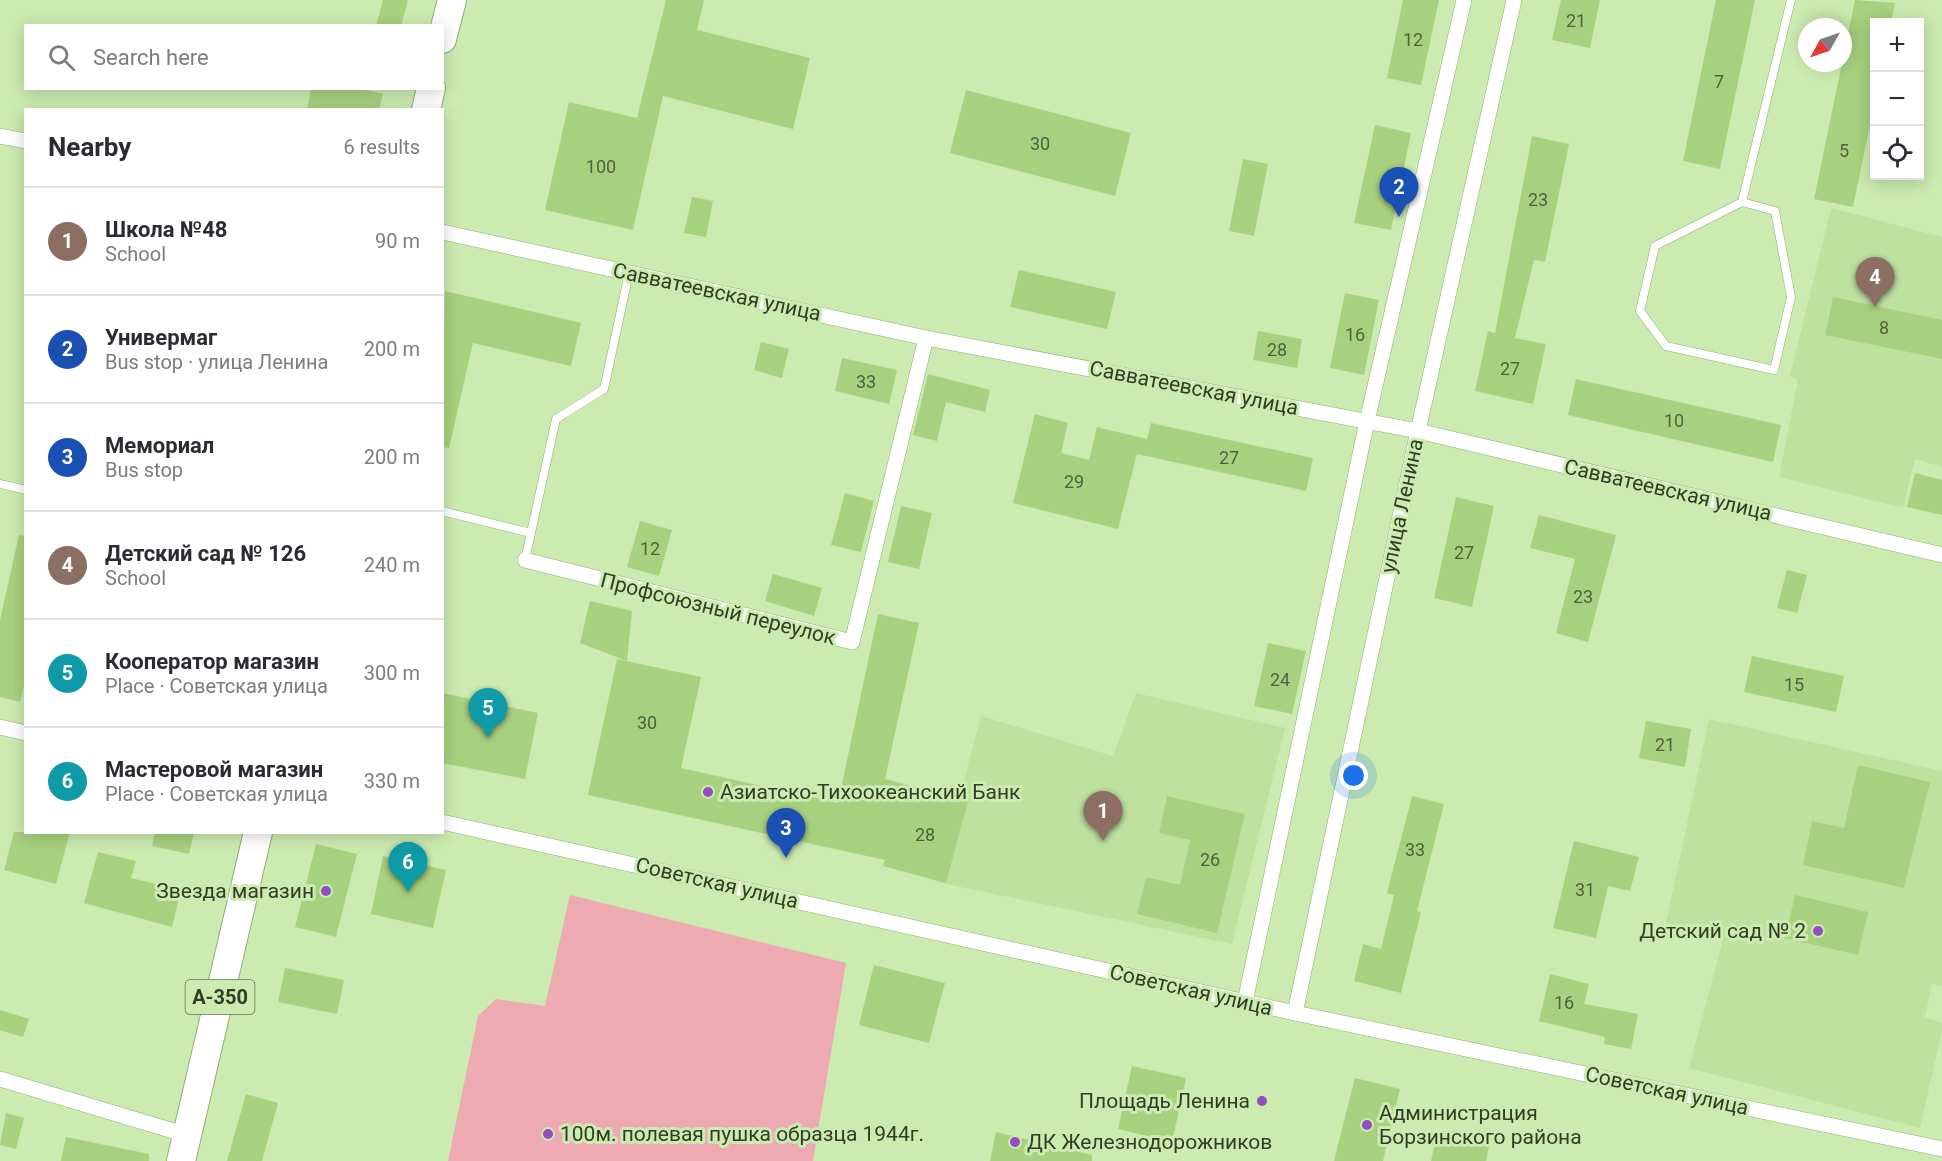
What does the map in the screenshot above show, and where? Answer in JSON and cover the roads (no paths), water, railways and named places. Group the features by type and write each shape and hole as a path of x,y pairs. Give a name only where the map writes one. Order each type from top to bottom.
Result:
{"highway":[{"path":"444,31 452,0"},
{"path":"426,108 431,90"},
{"name":"А-350","path":"184,1148 258,834"}],"street":[{"path":"1245,1002 1367,421 1464,0"},
{"name":"улица Ленина","path":"1295,1013 1418,431 1514,0"},
{"path":"0,136 24,141"},
{"name":"Савватеевская улица","path":"444,232 926,338 1418,431 1942,555"},
{"name":"Профсоюзный переулок","path":"525,560 852,642 926,338"},
{"path":"0,727 24,733"},
{"name":"Советская улица","path":"444,822 1295,1013 1942,1149"},
{"path":"0,1078 184,1148"}],"lane":[{"path":"1742,202 1775,211 1791,297 1774,370 1666,346 1641,310 1655,246 1742,202 1791,0"},
{"path":"525,560 556,418 604,389 629,273"},
{"path":"0,484 24,490"},
{"path":"444,511 531,533"}],"place":[{"name":"Универмаг","path":"1399,217"},
{"name":"Детский сад № 126","path":"1875,307"},
{"name":"Кооператор магазин","path":"488,738"},
{"name":"Азиатско-Тихоокеанский Банк","path":"708,792"},
{"name":"Школа №48","path":"1103,841"},
{"name":"Мемориал","path":"786,858"},
{"name":"Звезда магазин","path":"326,891"},
{"name":"Мастеровой магазин","path":"408,892"},
{"name":"Детский сад № 2","path":"1818,931"},
{"name":"Площадь Ленина","path":"1262,1101"},
{"name":"Администрация Борзинского района","path":"1367,1125"},
{"name":"100м. полевая пушка образца 1944г.","path":"548,1134"},
{"name":"ДК Железнодорожников","path":"1015,1142"}]}
